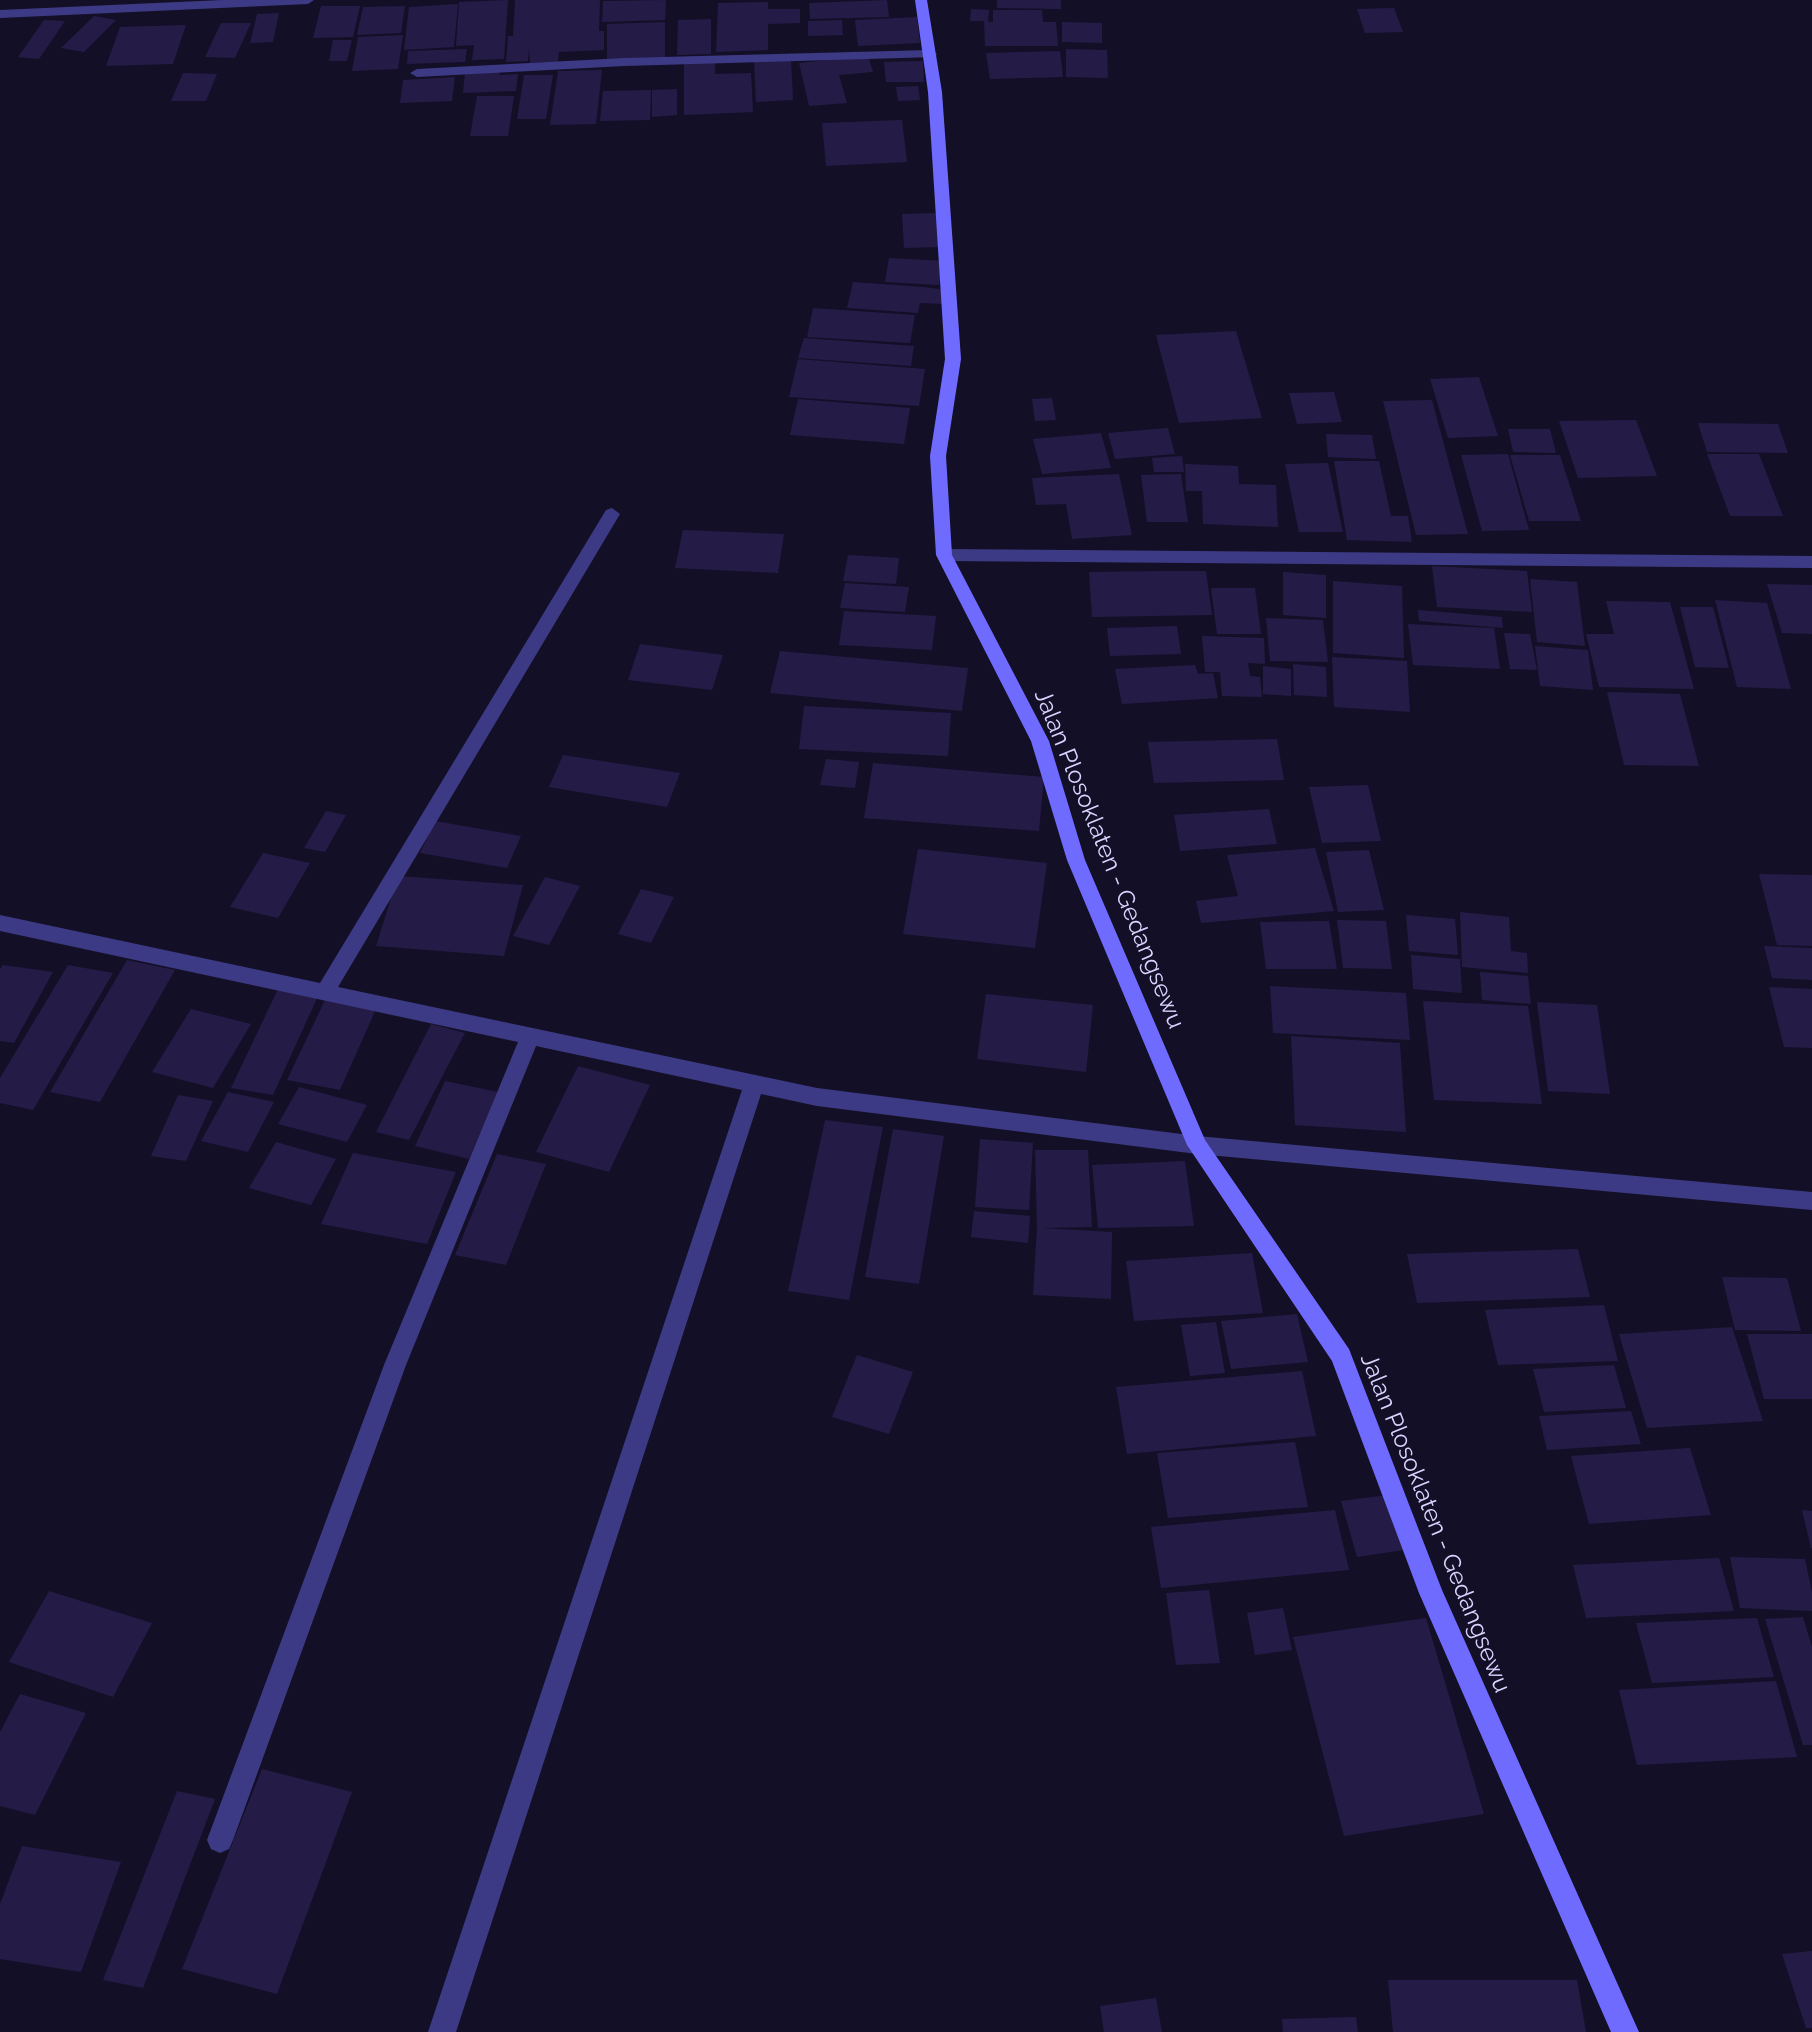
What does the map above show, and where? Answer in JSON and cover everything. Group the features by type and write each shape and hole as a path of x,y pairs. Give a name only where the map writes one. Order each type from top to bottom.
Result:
{"main road":[{"name":"Jalan Plosoklaten - Gedangsewu","path":"921,0 930,54 949,269 953,359 938,456 944,555 1040,741 1076,860 1197,1145 1341,1356 1431,1593 1625,2032"}],"street":[{"path":"0,14 120,5 308,0"},
{"path":"417,73 624,62 930,54"},
{"path":"325,992 612,514"},
{"path":"944,555 1812,562"},
{"path":"0,923 817,1097 1197,1145 1812,1201"},
{"path":"220,1840 395,1365 530,1036"},
{"path":"442,2032 754,1083"}],"building":[{"path":"508,0 504,59 472,60 474,45 456,46 459,2"},
{"path":"515,0 600,0 599,31 604,31 604,50 559,52 558,62 530,63 529,49 528,61 506,62 508,36 513,36"},
{"path":"666,0 665,20 602,22 603,1"},
{"path":"887,0 889,17 810,19 809,3"},
{"path":"997,0 1061,0 1061,9 997,8"},
{"path":"768,2 768,9 800,9 800,23 768,24 768,50 716,52 718,3"},
{"path":"458,4 454,47 404,50 409,7"},
{"path":"321,6 360,6 353,37 313,38"},
{"path":"405,6 401,33 357,35 363,7"},
{"path":"1394,8 1403,32 1365,33 1357,9"},
{"path":"971,9 989,10 988,22 993,22 993,10 1042,10 1043,22 1056,22 1058,46 985,46 984,21 970,21"},
{"path":"279,13 273,42 250,43 257,14"},
{"path":"94,16 116,20 84,52 61,48"},
{"path":"917,17 920,43 858,46 855,20"},
{"path":"711,19 711,54 677,55 678,20"},
{"path":"44,20 65,21 39,59 18,57"},
{"path":"842,20 843,35 808,36 808,21"},
{"path":"665,22 665,57 607,59 607,24"},
{"path":"1062,22 1102,23 1102,43 1062,42"},
{"path":"221,23 251,23 235,58 205,57"},
{"path":"186,25 173,64 106,66 120,27"},
{"path":"403,35 398,69 352,71 358,37"},
{"path":"333,40 352,40 347,61 329,61"},
{"path":"467,49 465,62 407,64 408,51"},
{"path":"1066,49 1107,50 1108,78 1066,77"},
{"path":"1060,51 1063,77 990,79 986,53"},
{"path":"868,56 873,72 839,75 847,103 809,106 799,63"},
{"path":"791,59 793,100 756,102 754,61"},
{"path":"715,61 715,74 751,73 753,112 684,115 684,62"},
{"path":"923,61 924,82 886,82 884,62"},
{"path":"602,70 596,124 550,125 558,71"},
{"path":"499,72 500,75 518,74 516,91 463,93 465,73"},
{"path":"183,73 217,74 206,101 171,101"},
{"path":"524,75 553,75 546,119 517,119"},
{"path":"455,77 452,101 400,103 403,80"},
{"path":"918,86 920,100 898,101 896,87"},
{"path":"677,89 677,115 652,117 652,90"},
{"path":"651,90 650,120 600,121 603,91"},
{"path":"477,96 514,96 508,136 470,136"},
{"path":"902,120 907,162 826,166 822,123"},
{"path":"939,213 942,247 904,248 902,214"},
{"path":"889,258 944,261 939,285 885,282"},
{"path":"853,282 948,290 944,304 920,303 918,313 847,308"},
{"path":"813,308 915,315 910,343 807,337"},
{"path":"1236,331 1262,418 1179,423 1156,335"},
{"path":"804,338 914,346 911,366 798,358"},
{"path":"798,359 925,369 919,406 789,397"},
{"path":"1479,377 1498,436 1448,438 1430,379"},
{"path":"1334,392 1342,422 1297,424 1289,393"},
{"path":"1052,398 1056,420 1035,421 1032,399"},
{"path":"798,399 910,408 904,444 790,435"},
{"path":"1432,400 1468,534 1416,535 1383,401"},
{"path":"1636,420 1657,476 1578,478 1559,421"},
{"path":"1698,423 1778,424 1788,453 1707,452"},
{"path":"1168,428 1175,454 1115,459 1108,433"},
{"path":"1508,429 1550,429 1556,453 1513,452"},
{"path":"1101,433 1111,468 1042,474 1033,439"},
{"path":"1326,434 1372,435 1376,459 1328,457"},
{"path":"1508,454 1529,530 1482,531 1461,455"},
{"path":"1707,454 1759,454 1783,516 1730,516"},
{"path":"1510,455 1560,455 1581,521 1529,521"},
{"path":"1182,456 1184,472 1154,472 1152,458"},
{"path":"1334,461 1379,461 1391,516 1408,516 1412,542 1347,540"},
{"path":"1328,463 1343,532 1299,532 1285,464"},
{"path":"1185,464 1238,466 1239,484 1276,485 1278,527 1203,524 1202,491 1186,491"},
{"path":"1119,474 1132,535 1072,539 1066,504 1036,505 1032,478"},
{"path":"1181,474 1188,522 1147,522 1141,475"},
{"path":"683,530 784,534 778,573 675,568"},
{"path":"848,555 899,558 896,584 843,581"},
{"path":"1432,566 1527,571 1532,612 1437,607"},
{"path":"1206,571 1212,615 1092,617 1089,572"},
{"path":"1283,572 1326,575 1326,618 1283,615"},
{"path":"1530,579 1577,582 1585,646 1537,642"},
{"path":"1333,581 1402,586 1404,658 1333,653"},
{"path":"845,583 909,587 905,612 840,608"},
{"path":"1767,584 1812,585 1812,634 1782,633"},
{"path":"1211,588 1255,588 1261,634 1217,634"},
{"path":"1715,600 1767,603 1791,689 1737,687"},
{"path":"1606,601 1670,602 1694,689 1599,687 1586,634 1614,634"},
{"path":"1680,607 1713,607 1729,668 1695,667"},
{"path":"1418,610 1502,617 1503,628 1419,621"},
{"path":"844,611 936,616 932,650 839,645"},
{"path":"1266,618 1323,620 1328,662 1270,661"},
{"path":"1408,624 1494,628 1500,669 1413,665"},
{"path":"1177,626 1181,654 1110,656 1107,628"},
{"path":"1504,633 1530,634 1537,670 1510,669"},
{"path":"1202,636 1264,638 1265,664 1248,663 1250,676 1260,677 1262,697 1222,696 1220,672 1205,672"},
{"path":"640,644 723,655 712,690 628,680"},
{"path":"1535,646 1588,650 1593,690 1540,686"},
{"path":"780,651 968,668 962,711 770,693"},
{"path":"1332,657 1407,661 1410,712 1334,707"},
{"path":"1293,664 1326,667 1327,697 1294,695"},
{"path":"1195,665 1198,674 1213,673 1218,698 1122,704 1115,669"},
{"path":"1263,666 1291,669 1291,696 1263,694"},
{"path":"1607,692 1680,694 1699,766 1624,765"},
{"path":"804,706 951,713 948,756 799,749"},
{"path":"1277,739 1284,780 1154,783 1148,742"},
{"path":"563,755 680,773 667,807 549,787"},
{"path":"826,759 859,762 855,788 820,785"},
{"path":"873,763 1044,777 1039,831 864,818"},
{"path":"1368,785 1381,841 1322,843 1309,787"},
{"path":"1269,809 1277,844 1180,851 1174,815"},
{"path":"326,811 346,815 325,852 304,848"},
{"path":"435,821 521,836 507,868 420,853"},
{"path":"1315,848 1334,911 1201,923 1196,901 1238,896 1227,855"},
{"path":"918,849 1047,863 1035,948 903,934"},
{"path":"1369,850 1384,910 1338,912 1326,852"},
{"path":"263,853 310,863 278,918 230,907"},
{"path":"1759,874 1812,875 1812,946 1777,945"},
{"path":"398,876 523,885 504,956 376,946"},
{"path":"545,877 580,886 549,945 513,936"},
{"path":"641,889 674,897 651,943 618,934"},
{"path":"1460,912 1509,917 1511,951 1527,953 1528,973 1462,967"},
{"path":"1406,915 1455,919 1458,955 1409,951"},
{"path":"1337,920 1386,921 1392,969 1343,968"},
{"path":"1329,921 1337,969 1266,969 1260,922"},
{"path":"1764,946 1812,948 1812,980 1772,978"},
{"path":"1411,955 1460,959 1462,993 1413,989"},
{"path":"127,960 175,970 100,1102 50,1092"},
{"path":"3,965 53,972 14,1043 0,1041 0,969"},
{"path":"68,965 113,973 33,1110 0,1103 0,1078"},
{"path":"1480,972 1528,976 1531,1004 1482,1000"},
{"path":"1270,986 1406,993 1410,1040 1273,1033"},
{"path":"1769,987 1812,989 1812,1048 1784,1047"},
{"path":"278,989 318,996 273,1095 231,1088"},
{"path":"986,994 1093,1005 1086,1072 977,1059"},
{"path":"325,1000 376,1009 340,1090 287,1080"},
{"path":"1423,1001 1528,1006 1542,1104 1434,1100"},
{"path":"1537,1002 1597,1005 1610,1094 1548,1091"},
{"path":"191,1009 251,1024 213,1088 152,1072"},
{"path":"431,1024 465,1033 409,1140 376,1132"},
{"path":"1291,1036 1400,1043 1406,1132 1295,1125"},
{"path":"578,1066 650,1085 609,1172 536,1152"},
{"path":"445,1081 498,1092 469,1159 415,1146"},
{"path":"299,1087 367,1105 347,1142 278,1124"},
{"path":"228,1092 274,1102 248,1152 201,1141"},
{"path":"178,1095 213,1101 186,1161 151,1156"},
{"path":"825,1120 883,1127 849,1300 788,1291"},
{"path":"893,1129 944,1136 919,1284 865,1277"},
{"path":"980,1139 1033,1143 1029,1210 975,1207"},
{"path":"276,1142 336,1159 311,1205 249,1188"},
{"path":"1035,1150 1088,1150 1092,1227 1042,1228 1112,1232 1111,1299 1033,1295 1037,1227"},
{"path":"353,1153 456,1172 427,1244 321,1224"},
{"path":"497,1154 546,1164 506,1265 455,1255"},
{"path":"1185,1161 1194,1226 1098,1228 1092,1165"},
{"path":"974,1211 1030,1216 1028,1243 971,1237"},
{"path":"1578,1249 1590,1297 1417,1303 1407,1254"},
{"path":"1252,1253 1263,1313 1134,1321 1126,1261"},
{"path":"1722,1277 1787,1278 1801,1331 1735,1330"},
{"path":"1604,1305 1618,1361 1498,1365 1485,1310"},
{"path":"1297,1314 1308,1362 1231,1369 1221,1321"},
{"path":"1216,1322 1225,1373 1190,1376 1181,1325"},
{"path":"1732,1327 1763,1421 1647,1428 1619,1334"},
{"path":"1747,1334 1812,1334 1812,1399 1764,1399"},
{"path":"857,1355 913,1372 889,1434 832,1417"},
{"path":"1614,1365 1626,1408 1544,1412 1533,1369"},
{"path":"1302,1371 1316,1436 1127,1454 1116,1387"},
{"path":"1631,1411 1641,1444 1547,1450 1539,1416"},
{"path":"1295,1442 1308,1507 1168,1518 1157,1453"},
{"path":"1690,1448 1711,1515 1589,1524 1571,1456"},
{"path":"1388,1495 1404,1550 1357,1557 1341,1501"},
{"path":"1335,1510 1349,1570 1161,1588 1151,1527"},
{"path":"1802,1510 1812,1511 1812,1548 1811,1548"},
{"path":"1730,1557 1805,1559 1812,1592 1812,1611 1740,1608"},
{"path":"1719,1558 1734,1611 1586,1618 1573,1565"},
{"path":"1209,1590 1220,1663 1176,1665 1166,1593"},
{"path":"49,1591 152,1623 113,1697 9,1662"},
{"path":"1283,1608 1292,1650 1255,1655 1247,1613"},
{"path":"1803,1617 1812,1647 1812,1745 1803,1745 1765,1619"},
{"path":"1426,1618 1484,1814 1344,1836 1293,1637"},
{"path":"1757,1618 1774,1677 1652,1683 1636,1623"},
{"path":"1776,1681 1797,1757 1637,1765 1619,1690"},
{"path":"20,1694 86,1713 35,1815 0,1806 0,1732"},
{"path":"262,1769 352,1792 277,1994 182,1969"},
{"path":"177,1791 215,1799 143,1988 103,1980"},
{"path":"22,1846 121,1862 81,1972 0,1959 0,1904"},
{"path":"1812,1951 1812,2028 1806,2028 1782,1954"},
{"path":"1388,1980 1577,1980 1586,2032 1393,2032"},
{"path":"1156,1998 1162,2032 1104,2032 1100,2006"},
{"path":"1356,2017 1358,2032 1283,2032 1282,2019"}]}
